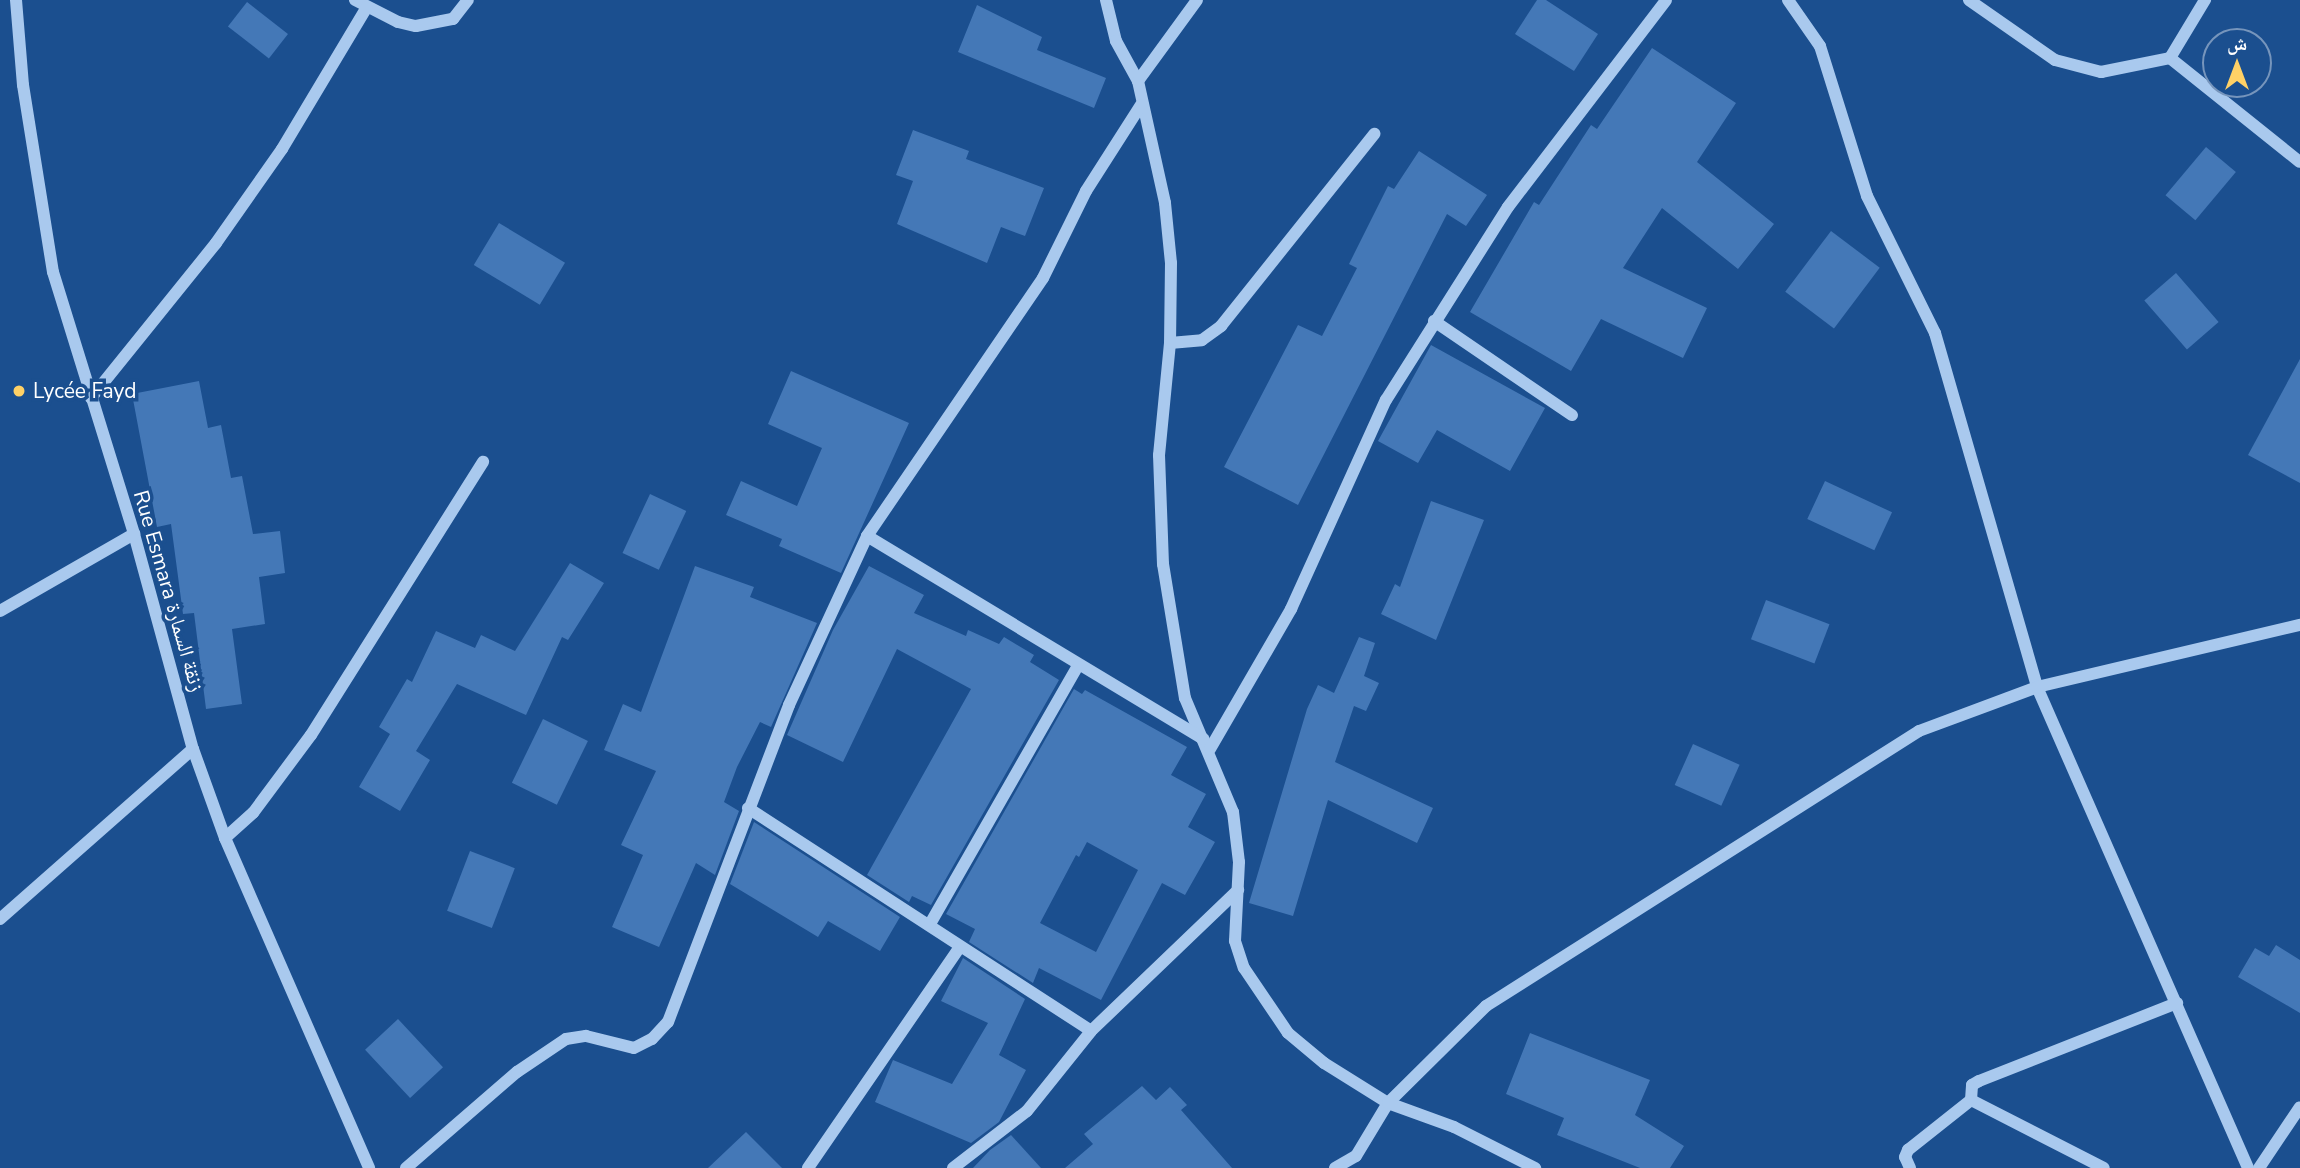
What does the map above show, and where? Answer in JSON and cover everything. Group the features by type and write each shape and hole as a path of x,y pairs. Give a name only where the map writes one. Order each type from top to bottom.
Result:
{"street":[{"name":"Rue Esmara زنقة السمارة","path":"16,0 23,85 53,272 134,534 193,749 225,838 369,1168"},
{"path":"91,398 216,243 275,159 361,3 398,22 426,26 453,19 468,0"},
{"path":"1106,0 1115,41 1138,81 1141,105 1165,203 1171,263 1170,343 1160,443 1163,564 1177,671 1233,812 1239,862 1236,941 1244,968 1266,1006 1288,1033 1324,1063 1388,1103 1454,1127 1535,1168"},
{"path":"1138,81 1197,0"},
{"path":"1206,744 1292,609 1386,400 1434,321 1508,207 1666,0"},
{"path":"1788,0 1820,46 1867,196 1935,333 2037,687 2248,1168"},
{"path":"1974,2 2055,60 2076,69 2129,70 2170,58 2205,0"},
{"path":"2170,58 2300,162"},
{"path":"406,1168 517,1072 566,1039 586,1036 634,1048 652,1039 668,1022 748,808 867,536 1043,278 1086,191 1141,105"},
{"path":"1170,343 1202,340 1221,326 1374,134"},
{"path":"1434,321 1572,415"},
{"path":"225,838 253,813 311,735 483,462"},
{"path":"0,611 134,534"},
{"path":"867,536 1206,744"},
{"path":"1335,1168 1356,1156 1388,1103 1497,998 1919,731 2037,687 2300,625"},
{"path":"930,924 1077,667"},
{"path":"0,919 193,749"},
{"path":"748,808 1091,1031"},
{"path":"953,1168 1027,1111 1091,1031 1238,890"},
{"path":"808,1168 959,947"},
{"path":"1910,1168 1905,1157 1909,1150 1971,1100 1972,1085 2177,1003"},
{"path":"1971,1100 2104,1168"},
{"path":"2259,1168 2300,1107"}],"building":[{"path":"1537,0 1546,0 1598,34 1574,71 1515,34"},
{"path":"247,2 288,34 269,58 228,26"},
{"path":"977,5 1042,37 1037,50 1106,78 1094,108 958,52"},
{"path":"1652,48 1736,103 1697,162 1774,224 1738,269 1662,208 1623,268 1707,308 1683,358 1601,319 1571,371 1470,312 1534,202 1539,205 1591,125 1597,129"},
{"path":"913,130 969,151 966,159 1044,188 1025,236 1001,227 987,263 897,224 913,181 896,175"},
{"path":"2206,147 2236,172 2195,220 2166,195"},
{"path":"1419,151 1487,195 1466,226 1447,214 1298,505 1224,467 1298,325 1322,336 1357,268 1349,264 1388,186 1394,189"},
{"path":"499,223 565,263 540,305 474,265"},
{"path":"1831,231 1880,268 1834,328 1785,292"},
{"path":"2176,273 2219,322 2187,350 2144,301"},
{"path":"1431,345 1545,408 1510,471 1437,430 1418,463 1378,441"},
{"path":"2300,359 2300,483 2248,455"},
{"path":"791,371 909,423 841,573 779,546 782,539 726,515 741,481 797,506 822,448 768,424"},
{"path":"199,381 208,428 221,425 231,478 242,476 253,534 280,531 285,573 259,577 265,624 232,629 242,704 206,709 194,613 183,614 171,524 157,527 132,394"},
{"path":"1825,481 1892,512 1874,550 1807,519"},
{"path":"650,494 686,511 659,570 623,553"},
{"path":"1431,501 1484,520 1436,640 1381,614 1395,584 1400,587"},
{"path":"570,563 604,583 568,640 562,637 526,715 457,684 416,751 430,760 400,811 359,787 390,734 379,727 407,679 412,682 436,631 475,648 481,635 515,651"},
{"path":"695,566 754,587 750,597 817,623 771,727 760,722 737,767 724,802 739,811 715,875 696,863 659,947 612,927 643,855 621,845 656,771 604,750 623,704 641,712"},
{"path":"869,566 924,595 914,613 966,636 968,630 999,644 1004,637 1034,655 1030,662 1059,680 931,905 912,896 909,902 867,875 971,689 897,649 843,762 787,735 833,630"},
{"path":"1766,600 1829,624 1814,664 1751,639"},
{"path":"1359,637 1375,643 1364,676 1379,683 1366,711 1354,706 1335,762 1433,808 1417,843 1328,800 1293,916 1249,903 1307,709 1318,685 1334,693"},
{"path":"1074,689 1082,694 1085,690 1187,747 1171,775 1206,794 1188,827 1215,842 1185,895 1162,883 1101,1000 1039,968 1033,983 969,942 975,929 946,914","holes":["1087,842 1138,870 1096,952 1040,923 1076,855 1079,857"]},
{"path":"543,719 588,741 557,805 512,783"},
{"path":"1693,744 1740,765 1721,806 1675,785"},
{"path":"754,822 900,917 880,951 828,921 818,937 730,884"},
{"path":"470,851 515,868 492,928 447,911"},
{"path":"2276,945 2300,960 2300,1013 2238,977 2255,948 2269,956"},
{"path":"963,958 1025,999 999,1055 1026,1070 999,1122 971,1143 875,1102 893,1060 952,1084 988,1023 941,1001"},
{"path":"398,1019 443,1067 410,1098 365,1050"},
{"path":"1530,1033 1650,1080 1635,1115 1684,1146 1670,1168 1640,1168 1557,1135 1564,1118 1506,1094"},
{"path":"1142,1086 1156,1100 1170,1087 1187,1105 1181,1110 1232,1168 1065,1168 1093,1144 1084,1134"},
{"path":"746,1132 782,1168 708,1168"},
{"path":"1011,1135 1041,1168 973,1168 990,1150"}],"place":[{"name":"Lycée Fayd","path":"19,391"}]}
